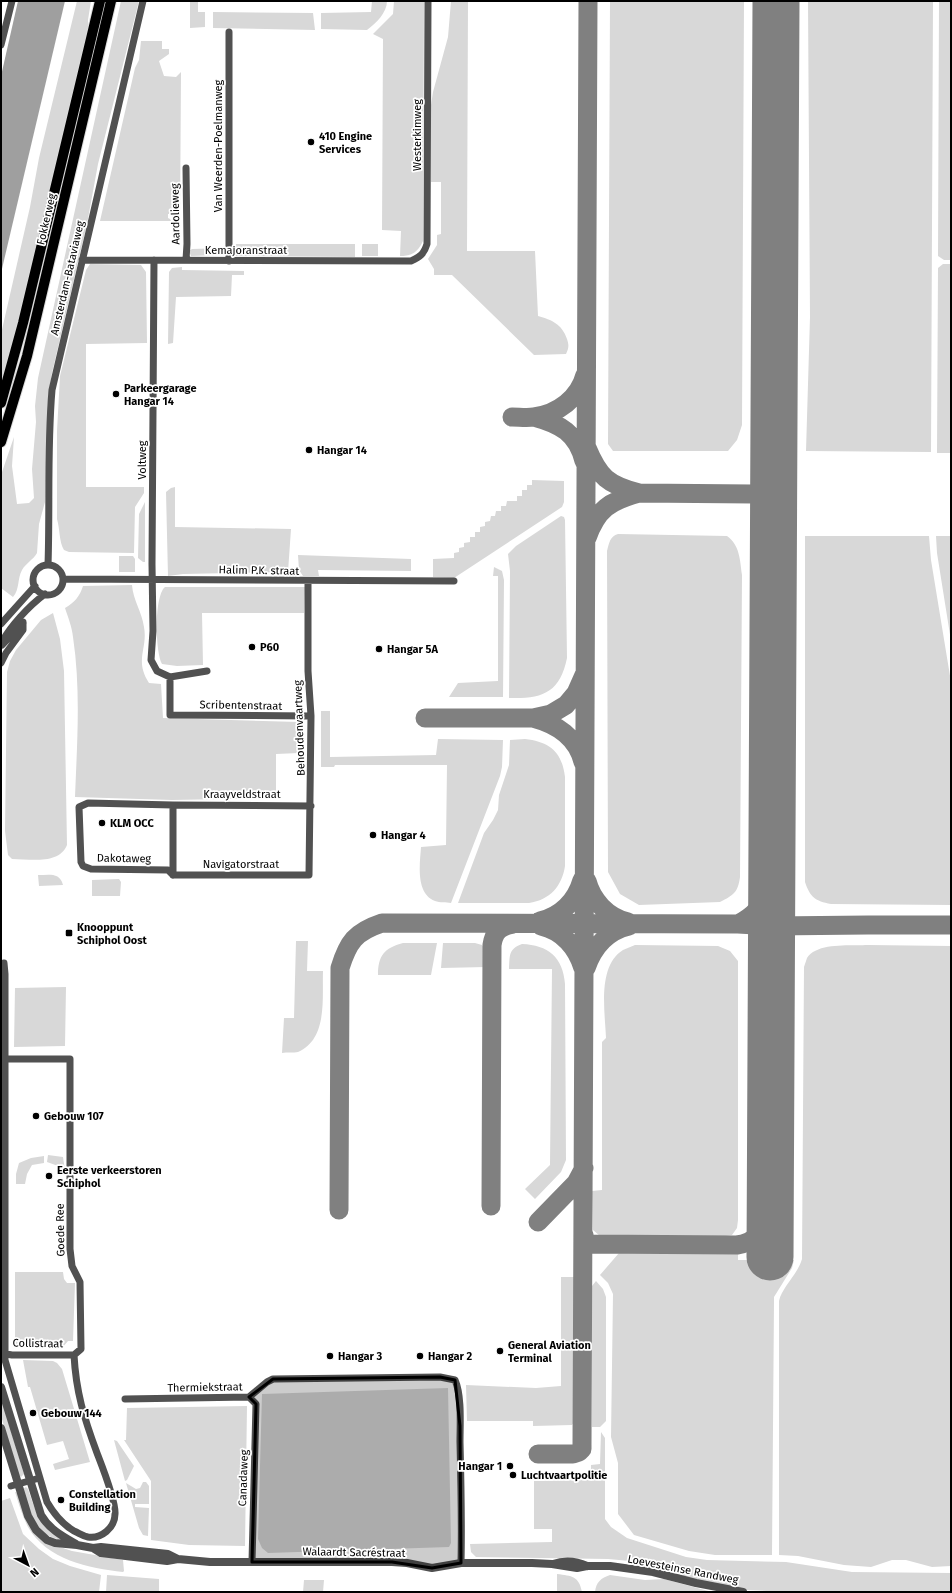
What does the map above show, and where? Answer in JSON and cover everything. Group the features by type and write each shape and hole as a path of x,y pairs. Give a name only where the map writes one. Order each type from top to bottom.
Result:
{"main road":[{"name":"Fokkerweg","path":"1,403 23,323 100,1"},
{"name":"Fokkerweg","path":"1,442 27,356 111,1"}],"street":[{"path":"1,45 12,1"},
{"name":"Amsterdam-Bataviaweg","path":"48,565 50,418 52,390 143,1"},
{"name":"Westerkimweg","path":"411,261 420,257 427,244 428,1"},
{"name":"Van Weerden-Poelmanweg","path":"229,32 229,261"},
{"name":"Aardolieweg","path":"186,168 186,260"},
{"name":"Kemajoranstraat","path":"82,260 411,261"},
{"name":"Voltweg","path":"154,260 153,632 151,660 157,671 170,677"},
{"path":"1,645 8,632 35,602 44,594 55,593 60,590 63,579 59,569 48,565 38,569 35,574 35,586 44,594"},
{"name":"Halim P.K. straat","path":"63,579 454,582"},
{"name":"Behoudenvaartweg","path":"308,581 308,670 311,716 309,875"},
{"path":"1,624 35,586"},
{"path":"1,663 6,653 23,630 24,614"},
{"path":"1,645 12,636 23,622"},
{"path":"170,677 207,671"},
{"name":"Scribentenstraat","path":"170,677 170,715 311,716"},
{"name":"Dakotaweg","path":"173,805 88,803 79,807 81,862 83,866 88,869 168,870 173,875"},
{"path":"173,805 173,875"},
{"name":"Kraayveldstraat","path":"173,805 311,806"},
{"name":"Navigatorstraat","path":"173,875 309,875"},
{"name":"Goede Ree","path":"3,1059 70,1059 70,1249 72,1266 80,1282 81,1334 81,1349 74,1355 75,1380 81,1408 101,1463 116,1514 112,1526 104,1533 93,1537 83,1535 70,1528 59,1519 47,1502 3,1353 3,1059 5,971 4,964"},
{"name":"Collistraat","path":"3,1353 12,1355 74,1355"},
{"name":"Thermiekstraat","path":"125,1399 249,1397 273,1379 440,1377 455,1380 458,1388 460,1426 461,1563"},
{"path":"1,1387 38,1509 44,1521 55,1532 77,1545"},
{"name":"Canadaweg","path":"249,1397 256,1404 252,1562"},
{"path":"1,1428 14,1485 36,1530 47,1540 55,1543 77,1545"},
{"path":"14,1485 40,1478"},
{"name":"Walaardt Sacréstraat","path":"77,1545 92,1548 100,1547 140,1555 168,1554 178,1559 210,1562 392,1562 432,1568 461,1563 552,1564 576,1568 591,1566"},
{"name":"Loevesteinse Randweg","path":"591,1566 641,1570 743,1592"}],"highlighted area":[{"path":"440,1377 455,1380 460,1426 461,1563 432,1568 392,1562 252,1562 256,1404 249,1397 273,1379"}],"shaded area":[{"path":"18,1 65,1 1,273 1,76"},
{"path":"77,1 91,1 88,20 88,36 51,183 17,331 1,384 1,334 30,207 39,158"},
{"path":"121,1 139,1 98,164 87,224 52,373 48,400 45,502 39,524 37,553 22,570 19,577 17,591 13,597 1,588 1,475 14,437 12,466 17,504 29,503 34,498 32,469 38,378"},
{"path":"190,1 198,1 198,12 205,12 205,27 190,28"},
{"path":"372,1 387,1 387,5 383,14 367,30 321,29 321,13 371,12"},
{"path":"394,1 424,1 423,241 414,253 400,256 401,231 382,230 383,39 373,34 393,14"},
{"path":"451,1 468,1 467,251 535,251 538,316 556,323 565,334 568,343 566,354 534,355 452,275 434,275 434,269 428,259 437,245 437,235 441,234 441,182 431,182 431,105 433,92 448,37"},
{"path":"610,1 744,1 742,425 737,440 728,451 613,451 608,444"},
{"path":"808,1 933,1 931,452 806,451 810,317"},
{"path":"939,1 951,1 951,260 944,260 938,256"},
{"path":"213,12 313,13 315,30 213,28"},
{"path":"141,41 162,41 162,49 169,49 169,54 159,61 164,76 176,77 181,72 180,222 173,221 174,218 177,218 177,214 168,214 168,218 171,221 100,221 135,68 139,60"},
{"path":"236,244 355,244 355,257 233,256"},
{"path":"362,244 378,244 378,256 362,256"},
{"path":"224,248 219,255 191,256 189,251 192,249"},
{"path":"90,264 141,265 146,272 147,343 86,344 86,487 144,487 144,493 135,507 134,553 69,552 64,550 61,543 57,519 57,431 60,376 86,270"},
{"path":"943,264 951,264 951,453 937,453 938,268"},
{"path":"182,267 182,270 244,271 244,275 232,275 231,296 176,297 173,343 168,344 169,272 172,268"},
{"path":"532,480 564,481 564,502 562,507 454,578 433,577 433,559 454,558 454,553 459,552 459,548 464,547 464,543 470,542 470,537 475,537 475,532 480,532 480,527 485,526 485,522 490,521 491,516 495,516 496,511 501,511 501,506 506,506 507,501 517,501 517,496 522,496 522,490 527,490 527,485 532,485"},
{"path":"175,487 175,527 291,529 288,572 183,574 168,576 166,492"},
{"path":"145,502 145,562 143,562 138,558 139,514"},
{"path":"561,516 564,517 565,520 567,658 564,670 560,679 548,692 531,697 509,698 510,571 508,554 516,546"},
{"path":"618,534 727,536 735,544 739,554 742,575 740,877 736,890 729,897 720,902 639,905 620,894 608,872 607,551 612,538"},
{"path":"805,536 929,536 931,560 951,682 951,905 831,904 814,898 805,882"},
{"path":"936,536 951,536 951,641 937,553"},
{"path":"298,555 411,559 411,571 318,570 319,576 303,576 299,570"},
{"path":"119,556 133,556 135,559 135,572 119,572"},
{"path":"494,567 502,571 504,580 503,697 449,697 458,683 498,681 498,576 493,576"},
{"path":"132,585 145,635 142,668 149,683 161,684 163,718 299,722 299,753 276,754 276,798 172,800 75,797 78,717 77,677 72,633 65,608 76,599 83,586"},
{"path":"165,587 305,587 304,613 202,613 203,665 177,666 162,664 158,648 157,612 161,592"},
{"path":"53,613 60,639 64,671 67,845 58,856 51,858 43,860 12,859 8,855 5,831 7,672 10,661 16,650 41,620"},
{"path":"321,711 330,711 330,757 436,755 438,739 503,740 502,767 500,776 451,903 437,902 429,897 424,891 420,877 421,847 446,845 447,765 335,765 334,767 321,767"},
{"path":"510,740 534,740 548,746 558,755 563,768 565,777 565,866 561,880 554,891 549,895 543,899 529,903 458,903 484,833 498,810 499,795 509,765"},
{"path":"38,875 57,876 62,881 63,885 39,886"},
{"path":"119,879 121,882 120,896 92,896 92,880"},
{"path":"296,941 308,941 307,971 323,971 323,1005 319,1028 308,1046 298,1052 282,1053 284,1018 294,1018"},
{"path":"403,943 437,943 431,975 378,975 379,963 383,954 391,947"},
{"path":"443,943 475,943 482,945 486,951 486,967 441,968"},
{"path":"522,944 539,947 552,954 561,966 565,984 566,1160 561,1172 535,1199 525,1189 550,1165 552,969 509,969 512,951 514,948"},
{"path":"635,945 718,946 730,951 738,961 738,1220 737,1228 732,1235 605,1237 600,1236 593,1230 592,1191 602,1190 602,1042 606,1038 604,990 609,967 615,957 623,950"},
{"path":"844,945 951,946 951,1566 932,1567 906,1560 892,1560 871,1567 844,1565 798,1556 779,1555 779,1301 783,1291 800,1265 802,1259 804,967 807,958 818,949"},
{"path":"66,987 65,1046 14,1047 15,988"},
{"path":"48,1155 63,1157 65,1171 63,1172 61,1167 47,1162"},
{"path":"44,1156 44,1163 32,1165 27,1174 25,1184 16,1184 16,1174 19,1163 31,1158"},
{"path":"619,1253 738,1254 738,1260 794,1260 792,1268 774,1297 772,1555 715,1555 689,1551 634,1535 618,1514 618,1463 611,1437 613,1294 608,1283 600,1275"},
{"path":"15,1272 63,1272 64,1279 67,1283 75,1283 73,1341 68,1341 62,1348 15,1347"},
{"path":"561,1277 574,1277 574,1422 572,1425 533,1426 533,1421 467,1421 466,1385 536,1388 561,1386"},
{"path":"596,1281 603,1289 606,1297 606,1421 600,1427 592,1427 592,1286"},
{"path":"23,1360 53,1361 62,1369 90,1462 55,1470 53,1464 69,1459 63,1441 47,1445 30,1387 28,1387"},
{"path":"448,1388 451,1543 449,1547 268,1553 262,1548 258,1539 262,1394"},
{"path":"1,1398 24,1474 21,1477 19,1475 1,1416"},
{"path":"247,1406 245,1546 189,1545 151,1540 151,1481 124,1440 126,1440 127,1408"},
{"path":"601,1432 605,1438 605,1519 611,1527 627,1538 686,1557 707,1560 786,1562 852,1572 951,1573 951,1592 788,1592 746,1590 687,1578 630,1561 608,1559 476,1557 471,1552 470,1544 552,1542 552,1529 534,1529 534,1481 591,1480 591,1465 600,1464"},
{"path":"114,1440 117,1441 134,1466 127,1480 125,1481"},
{"path":"143,1482 146,1482 149,1486 149,1504 135,1504 135,1507 149,1508 148,1536 143,1535 139,1528 126,1483 136,1489 140,1488"},
{"path":"26,1487 40,1519 49,1530 63,1540 53,1538 46,1534 35,1522 23,1489"},
{"path":"15,1492 18,1493 25,1512 57,1546 72,1551 123,1560 124,1571 83,1565 57,1555 36,1538 28,1527"},
{"path":"10,1498 23,1534 39,1549 53,1559 70,1566 101,1575 99,1592 1,1592 1,1501"},
{"path":"557,1574 571,1576 577,1580 582,1592 557,1592"},
{"path":"107,1575 159,1579 159,1592 106,1592"},
{"path":"610,1575 645,1580 664,1579 712,1592 595,1592 596,1586 600,1581"},
{"path":"304,1580 324,1580 323,1592 303,1592"}],"taxiway":[{"path":"538,1454 573,1454 582,1449 588,1"},
{"path":"512,417 534,417 543,415 566,404 578,391 585,375"},
{"path":"534,417 552,423 566,431 577,443 584,461"},
{"path":"587,448 596,466 606,478 619,487 639,493 753,494 764,489 774,471"},
{"path":"587,538 595,520 600,513 612,503 639,493"},
{"path":"753,494 764,499 773,516"},
{"path":"425,718 533,718 551,714 566,705 576,693 584,675"},
{"path":"533,718 550,724 571,739 576,745 583,762"},
{"path":"540,921 548,919 567,906 576,895 582,880"},
{"path":"587,881 593,895 602,907 613,916 628,922"},
{"path":"738,924 758,910 772,889"},
{"path":"339,1210 340,968 346,951 354,939 359,934 373,926 382,923 738,924 772,926 951,925"},
{"path":"491,1206 492,945 498,930 513,924"},
{"path":"541,926 549,928 568,941 577,954 583,968"},
{"path":"586,968 597,947 602,941 621,928 629,926"},
{"path":"538,1222 576,1183 584,1168"},
{"path":"584,1235 585,1241 591,1244 737,1245 744,1244 758,1236 770,1217"}],"runway":[{"path":"770,1257 776,1"}],"place":[{"name":"410 Engine Services","path":"311,142"},
{"name":"Parkeergarage Hangar 14","path":"116,394"},
{"name":"Hangar 14","path":"309,450"},
{"name":"P60","path":"252,647"},
{"name":"Hangar 5A","path":"379,649"},
{"name":"KLM OCC","path":"102,823"},
{"name":"Hangar 4","path":"373,835"},
{"name":"Knooppunt Schiphol Oost","path":"69,933"},
{"name":"Gebouw 107","path":"36,1116"},
{"name":"Eerste verkeerstoren Schiphol","path":"49,1176"},
{"name":"General Aviation Terminal","path":"500,1351"},
{"name":"Hangar 3","path":"330,1356"},
{"name":"Hangar 2","path":"420,1356"},
{"name":"Gebouw 144","path":"33,1413"},
{"name":"Hangar 1","path":"510,1466"},
{"name":"Luchtvaartpolitie","path":"513,1475"},
{"name":"Constellation Building","path":"61,1500"}]}
